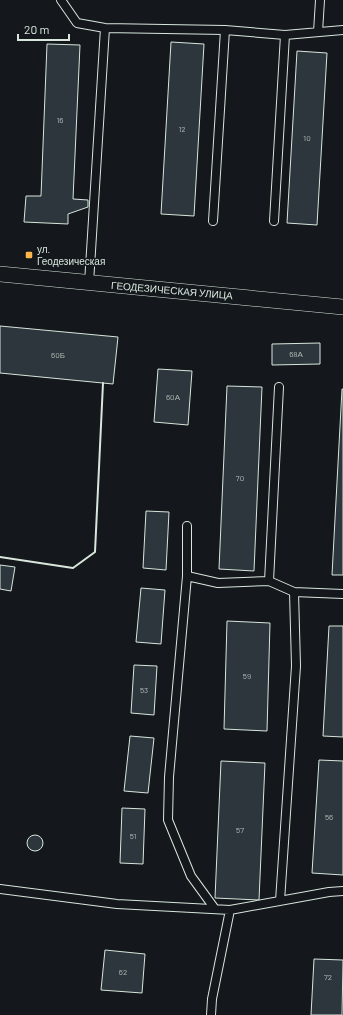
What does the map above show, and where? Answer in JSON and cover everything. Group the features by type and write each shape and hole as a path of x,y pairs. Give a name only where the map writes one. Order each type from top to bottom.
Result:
{"street":[{"name":"ГЕОДЕЗИЧЕСКАЯ УЛИЦА","path":"0,274 343,307"}],"lane":[{"path":"61,0 77,23 106,28 225,30 285,35 343,30"},
{"path":"318,32 320,0"},
{"path":"89,283 106,28"},
{"path":"213,221 225,30"},
{"path":"274,222 285,35"},
{"path":"269,581 279,387"},
{"path":"187,526 187,576 169,777 168,820 191,876 215,909"},
{"path":"187,576 218,583 269,581 294,592 343,594"},
{"path":"280,901 296,666 294,592"},
{"path":"0,889 117,904 230,910 343,891"},
{"path":"211,1015 212,999 230,910"}],"building":[{"path":"171,42 204,44 194,216 161,214"},
{"path":"47,44 80,45 73,199 88,200 88,207 68,214 68,224 24,222 26,196 41,196"},
{"path":"297,51 327,53 317,225 287,223"},
{"path":"0,326 118,337 113,384 0,373"},
{"path":"320,343 320,364 272,365 272,344"},
{"path":"158,369 192,371 188,425 154,422"},
{"path":"227,386 262,387 254,571 219,569"},
{"path":"342,389 343,575 332,575"},
{"path":"146,511 169,512 166,570 143,568"},
{"path":"0,565 15,567 11,591 0,589"},
{"path":"141,588 165,590 161,644 136,642"},
{"path":"227,621 270,623 267,731 224,729"},
{"path":"329,626 343,626 343,737 323,736"},
{"path":"134,665 157,666 154,715 131,713"},
{"path":"130,736 154,738 148,793 124,791"},
{"path":"319,760 343,761 343,875 312,873"},
{"path":"221,761 265,763 259,900 215,898"},
{"path":"122,808 145,809 143,864 120,863"},
{"path":"32,835 38,835 43,840 41,849 38,851 32,851 27,846 27,840"},
{"path":"105,950 145,954 142,993 101,990"},
{"path":"314,959 343,960 342,1015 311,1015"}],"wall":[{"path":"0,557 73,568 95,552 103,383"}],"place":[{"name":"ул. Геодезическая","path":"29,255"}]}
